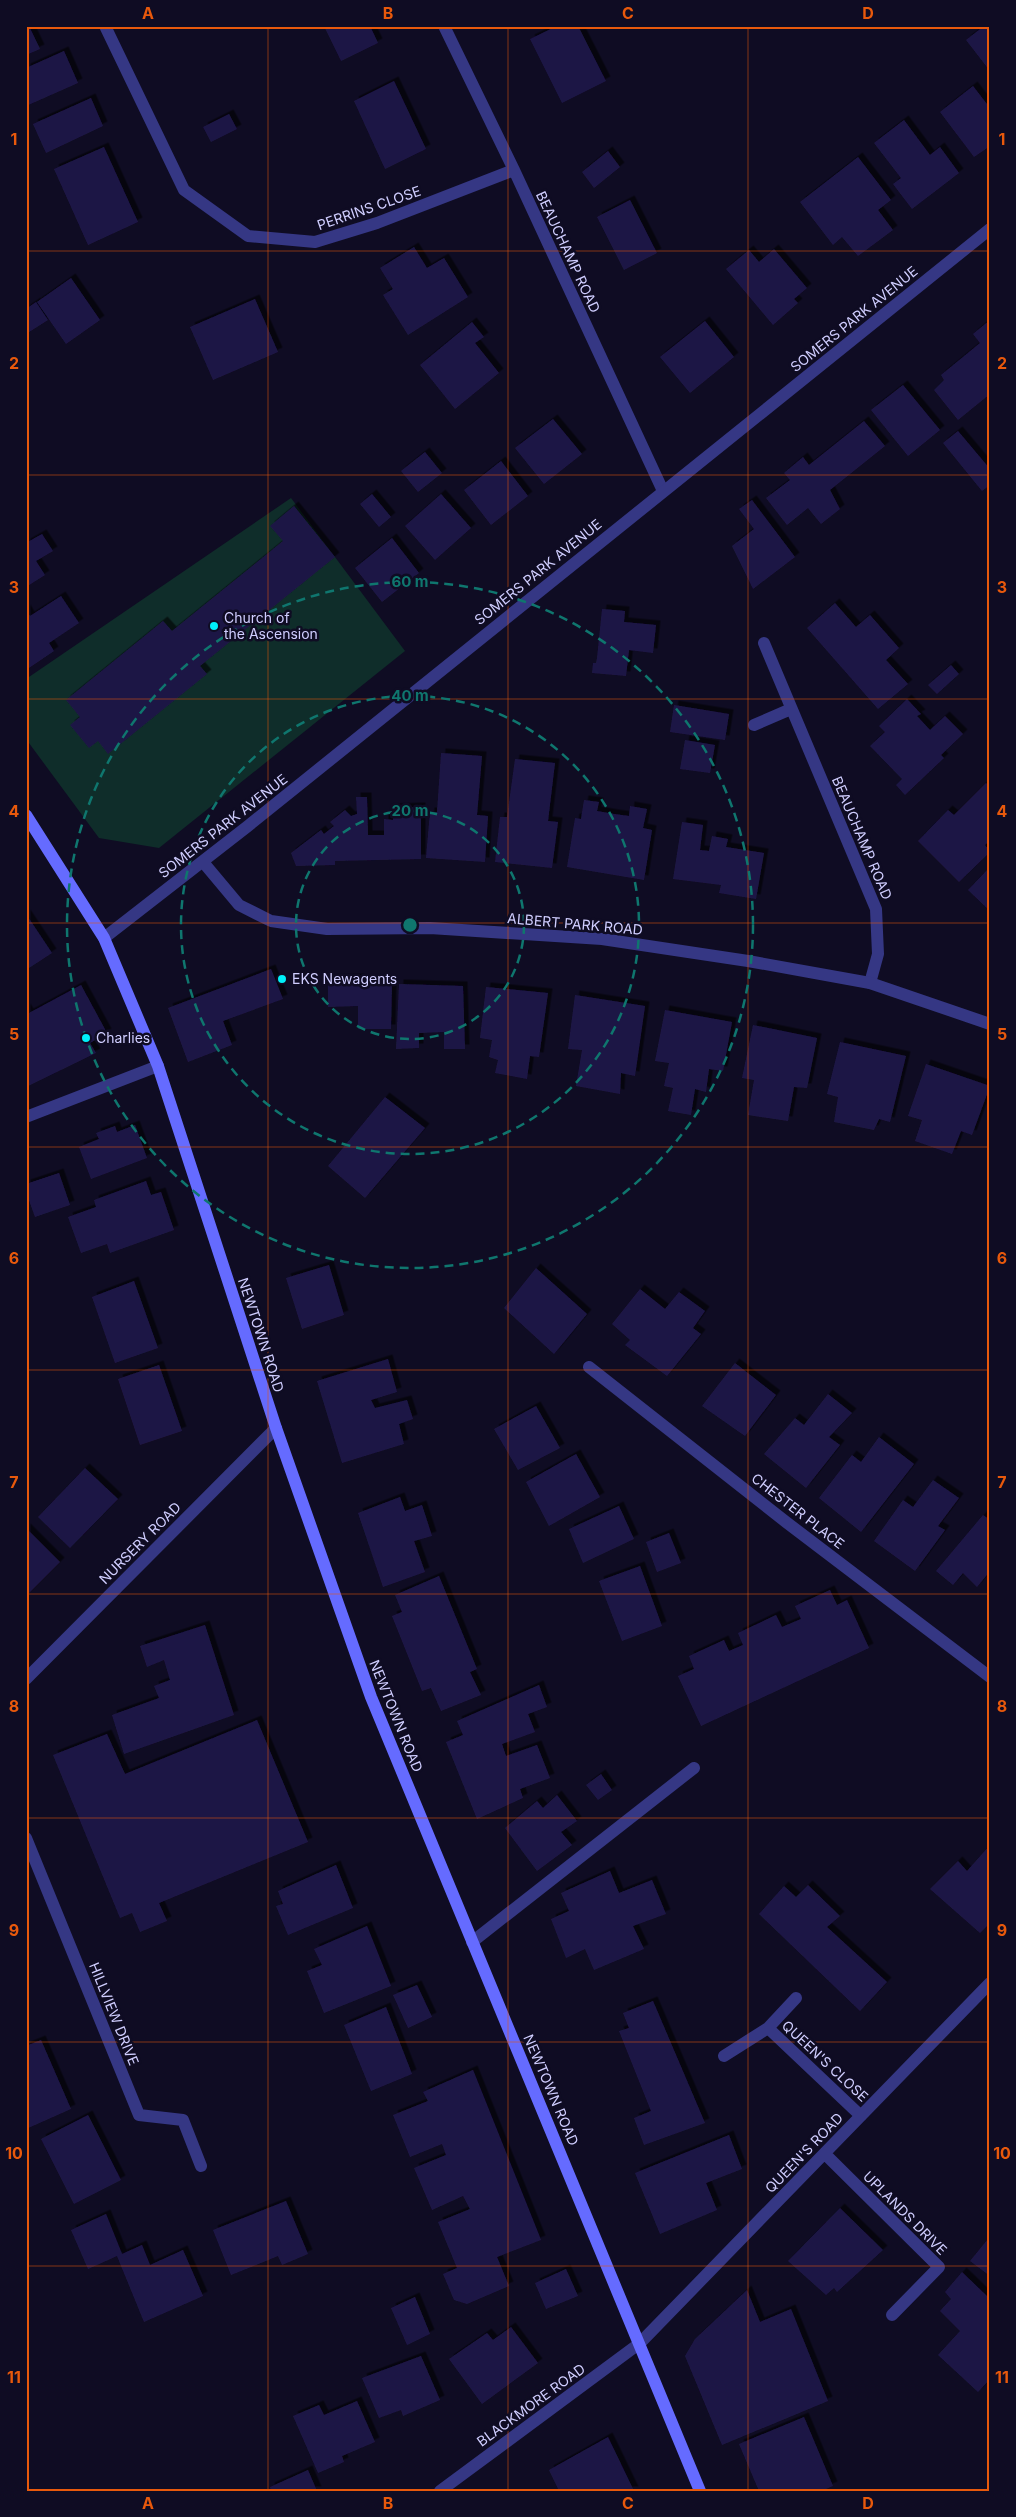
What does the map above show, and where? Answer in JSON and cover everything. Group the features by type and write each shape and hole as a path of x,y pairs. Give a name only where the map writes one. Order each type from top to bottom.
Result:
{"main road":[{"name":"NEWTOWN ROAD","path":"26,815 104,938 158,1066 276,1428 371,1697 700,2491"}],"street":[{"name":"PERRINS CLOSE","path":"104,26 184,190 248,236 315,242 378,224 514,170"},
{"name":"BEAUCHAMP ROAD","path":"444,26 514,170 663,491"},
{"name":"SOMERS PARK AVENUE","path":"104,938 203,862 990,229"},
{"name":"BEAUCHAMP ROAD","path":"764,643 876,909 878,954 870,984"},
{"path":"754,726 791,709"},
{"name":"ALBERT PARK ROAD","path":"203,862 239,905 271,921 327,930 430,928 602,938 748,961 870,984 990,1024"},
{"path":"26,1117 158,1066"},
{"name":"CHESTER PLACE","path":"589,1367 778,1516 990,1677"},
{"name":"NURSERY ROAD","path":"26,1679 276,1428"},
{"path":"472,1942 694,1768"},
{"name":"HILLVIEW DRIVE","path":"26,1838 139,2115 183,2120 201,2166"},
{"name":"QUEEN'S ROAD","path":"640,2343 990,1983"},
{"name":"QUEEN'S CLOSE","path":"724,2056 768,2028 796,1998"},
{"name":"QUEEN'S CLOSE","path":"768,2028 861,2116"},
{"name":"UPLANDS DRIVE","path":"825,2154 939,2267 892,2315"},
{"name":"BLACKMORE ROAD","path":"440,2491 640,2343"}],"green space":[{"path":"291,498 405,651 159,848 99,838 26,739 26,679"}],"building":[{"path":"26,26 29,26 40,49 26,55"},
{"path":"324,26 370,26 378,43 341,61"},
{"path":"557,26 578,26 606,81 562,103 530,39"},
{"path":"984,26 990,26 990,71 966,40"},
{"path":"64,51 78,83 26,106 26,68"},
{"path":"394,81 426,149 385,169 354,101"},
{"path":"973,86 990,108 990,146 974,157 940,112"},
{"path":"91,98 103,126 46,153 33,124"},
{"path":"229,114 237,129 211,142 203,127"},
{"path":"904,120 930,155 940,147 959,173 912,209 893,184 901,178 874,143"},
{"path":"104,147 138,222 88,245 54,169"},
{"path":"608,151 620,167 594,188 582,172"},
{"path":"858,157 891,200 878,210 893,230 858,256 842,237 833,245 800,202"},
{"path":"630,200 657,253 624,270 597,217"},
{"path":"414,247 427,268 444,258 468,297 408,335 383,295 393,289 380,268"},
{"path":"774,249 807,288 794,299 798,303 773,325 726,269 749,250 759,262"},
{"path":"71,278 100,320 66,344 37,302"},
{"path":"255,299 278,352 213,380 190,327"},
{"path":"36,302 48,320 26,334 26,309"},
{"path":"990,320 990,394 958,420 934,390 944,380 941,375 980,343 973,334"},
{"path":"705,321 734,357 690,393 660,357"},
{"path":"472,322 484,337 475,343 499,373 455,409 420,365"},
{"path":"903,385 940,430 908,456 871,410"},
{"path":"553,419 582,454 544,484 515,448"},
{"path":"864,421 885,446 830,490 840,509 821,524 808,508 787,525 766,498 790,480 784,473 803,457 809,465"},
{"path":"958,431 990,469 990,485 982,491 943,443"},
{"path":"425,452 442,473 418,492 401,471"},
{"path":"501,461 528,496 491,525 464,490"},
{"path":"372,494 391,517 379,527 360,504"},
{"path":"441,494 471,528 435,560 405,526"},
{"path":"752,500 795,557 753,589 732,546 754,529 739,509"},
{"name":"Church of the Ascension","path":"294,506 335,557 200,666 207,674 108,754 98,741 89,748 70,725 80,717 66,700 163,621 172,631 283,541 270,526"},
{"path":"42,534 53,551 36,561 45,575 26,587 26,543"},
{"path":"392,538 419,573 382,602 355,568"},
{"path":"61,596 79,623 49,643 54,651 26,670 26,609 30,616"},
{"path":"835,603 856,627 870,615 899,648 886,660 908,684 878,709 807,628"},
{"path":"602,609 625,611 624,622 656,625 653,653 629,650 626,676 592,673 593,663 596,663 597,658"},
{"path":"951,665 959,674 937,694 928,685"},
{"path":"907,699 921,714 917,716 930,730 945,716 963,734 941,755 944,758 905,795 896,785 902,779 870,746 885,732 879,726"},
{"path":"674,705 729,714 725,740 670,732"},
{"path":"685,740 715,745 710,773 680,769"},
{"path":"441,753 482,756 477,815 488,816 485,862 426,858 430,812 437,812"},
{"path":"515,759 555,763 548,821 558,822 552,868 495,862 500,817 507,817"},
{"path":"986,783 990,787 990,840 985,845 990,852 959,882 918,841 948,810 954,815"},
{"path":"356,797 367,797 368,835 384,835 384,819 393,820 393,808 421,807 421,859 335,861 335,865 296,866 291,853 321,830 324,834 334,826 330,822 345,810 351,816 357,814"},
{"path":"584,800 599,802 597,811 614,814 629,816 630,806 647,809 643,828 652,830 644,880 567,867 575,818 581,819"},
{"path":"682,822 703,825 700,850 709,851 712,836 728,839 726,847 764,853 756,899 719,893 721,885 673,879"},
{"path":"990,867 990,911 968,890"},
{"path":"26,914 52,953 26,970"},
{"path":"271,969 283,999 223,1021 232,1045 188,1062 168,1008"},
{"path":"360,978 359,982 392,983 391,1029 358,1029 358,1006 328,1007 328,979"},
{"path":"399,984 463,986 465,1049 444,1049 444,1032 419,1033 419,1048 396,1049"},
{"path":"81,985 107,1033 90,1043 96,1053 26,1087 26,1008 29,1013"},
{"path":"486,987 548,993 539,1057 530,1056 527,1079 495,1073 498,1060 489,1057 492,1040 480,1038"},
{"path":"575,995 645,1006 635,1076 621,1073 620,1094 576,1086 582,1050 568,1049"},
{"path":"665,1010 732,1022 723,1071 709,1069 706,1092 695,1089 691,1115 668,1111 673,1088 664,1086 669,1063 655,1061"},
{"path":"753,1025 817,1038 807,1088 794,1087 788,1121 748,1115 754,1080 742,1078"},
{"path":"840,1042 906,1056 890,1122 879,1119 874,1130 834,1122 838,1097 827,1094"},
{"path":"926,1064 990,1086 972,1135 961,1131 952,1154 915,1141 922,1120 908,1116"},
{"path":"385,1097 425,1128 365,1198 328,1166"},
{"path":"135,1125 147,1158 91,1179 79,1147 99,1139 96,1133 115,1126 117,1132"},
{"path":"59,1173 70,1205 35,1217 26,1192 26,1184"},
{"path":"146,1181 151,1195 161,1192 174,1230 110,1253 107,1244 81,1253 68,1217 96,1207 94,1200"},
{"path":"329,1265 344,1315 302,1329 286,1278"},
{"path":"536,1268 587,1314 554,1354 504,1308"},
{"path":"134,1281 158,1348 115,1363 92,1297"},
{"path":"640,1289 665,1309 679,1292 705,1311 693,1328 701,1334 667,1376 625,1345 630,1340 612,1324"},
{"path":"388,1359 397,1392 371,1400 375,1408 407,1400 413,1419 399,1424 404,1444 342,1463 317,1381"},
{"path":"735,1363 776,1395 745,1436 702,1406"},
{"path":"159,1365 182,1431 140,1445 118,1379"},
{"path":"828,1394 852,1413 829,1437 840,1445 806,1488 764,1454 795,1418 804,1425"},
{"path":"536,1406 560,1448 518,1470 494,1429"},
{"path":"879,1437 914,1464 861,1532 819,1498 852,1455 861,1462"},
{"path":"576,1454 600,1497 549,1526 526,1482"},
{"path":"85,1468 118,1499 70,1548 38,1517"},
{"path":"933,1480 959,1498 938,1526 945,1530 915,1571 874,1541 903,1500 913,1507"},
{"path":"400,1497 405,1511 422,1505 432,1536 414,1541 425,1572 383,1587 358,1513"},
{"path":"619,1506 634,1539 583,1563 569,1529"},
{"path":"983,1515 990,1520 990,1571 977,1587 963,1573 953,1585 936,1571"},
{"path":"26,1528 60,1562 26,1596"},
{"path":"669,1533 681,1563 657,1572 646,1542"},
{"path":"640,1566 662,1626 622,1641 599,1581"},
{"path":"439,1576 477,1669 470,1672 481,1695 441,1711 431,1688 422,1691 392,1616 402,1612 395,1595"},
{"path":"830,1590 837,1605 847,1600 869,1648 701,1726 678,1676 694,1669 689,1656 724,1640 729,1651 743,1645 738,1633 776,1615 782,1627 801,1619 795,1606"},
{"path":"205,1625 234,1715 124,1754 112,1715 159,1698 154,1686 170,1680 164,1660 147,1667 140,1646"},
{"path":"539,1685 547,1707 528,1714 535,1732 502,1744 506,1756 537,1745 550,1778 520,1789 523,1798 477,1819 446,1742 463,1735 457,1721"},
{"path":"257,1720 308,1842 159,1903 167,1921 140,1932 132,1913 120,1918 53,1755 107,1734 125,1774"},
{"path":"601,1774 612,1790 598,1800 586,1785"},
{"path":"557,1795 577,1821 561,1832 572,1845 537,1871 505,1828 537,1801 543,1808"},
{"path":"990,1845 990,1923 980,1933 930,1889 958,1861 967,1871"},
{"path":"336,1865 353,1908 288,1935 276,1906 283,1904 278,1891"},
{"path":"610,1871 619,1893 652,1880 666,1914 633,1926 644,1949 594,1970 585,1949 566,1958 551,1919 569,1911 561,1893"},
{"path":"808,1885 840,1916 827,1927 887,1982 860,2011 759,1914 784,1886 796,1897"},
{"path":"367,1926 391,1986 324,2013 307,1971 322,1965 314,1949"},
{"path":"417,1985 432,2017 408,2028 393,1995"},
{"path":"653,2001 705,2123 644,2145 634,2118 651,2111 619,2031 629,2028 623,2013"},
{"path":"386,2007 412,2074 371,2091 344,2025"},
{"path":"41,2040 71,2109 26,2129 26,2046"},
{"path":"473,2070 541,2240 497,2257 509,2286 467,2304 454,2300 443,2274 457,2268 438,2222 470,2209 463,2196 432,2210 414,2168 446,2155 442,2144 410,2157 393,2115 428,2101 423,2092"},
{"path":"88,2115 121,2180 74,2204 41,2139"},
{"path":"729,2135 742,2169 706,2183 717,2210 660,2234 635,2173"},
{"path":"286,2201 308,2254 282,2265 278,2256 231,2275 213,2230"},
{"path":"840,2208 883,2250 837,2292 834,2288 826,2295 788,2261"},
{"path":"106,2214 122,2254 142,2245 150,2265 183,2250 203,2296 144,2322 117,2256 88,2269 71,2230"},
{"path":"988,2239 990,2241 990,2276 970,2261"},
{"path":"566,2269 578,2296 546,2309 535,2283"},
{"path":"962,2272 990,2299 990,2379 978,2392 938,2355 960,2331 940,2311 951,2299 945,2292"},
{"path":"747,2290 760,2322 791,2309 828,2401 722,2445 685,2356 695,2339"},
{"path":"415,2297 430,2334 407,2345 391,2308"},
{"path":"511,2327 538,2363 482,2404 449,2359 487,2333 493,2340"},
{"path":"421,2356 440,2400 403,2416 401,2410 379,2418 362,2378"},
{"path":"357,2401 375,2442 342,2456 344,2462 318,2473 293,2416 319,2405 324,2415"},
{"path":"804,2417 833,2486 821,2491 759,2491 739,2444"},
{"path":"608,2437 634,2491 559,2491 549,2470"},
{"path":"308,2470 317,2491 271,2491 270,2487"}],"place":[{"name":"Church of the Ascension","path":"214,626"},
{"name":"EKS Newagents","path":"282,979"},
{"name":"Charlies","path":"86,1038"}]}
